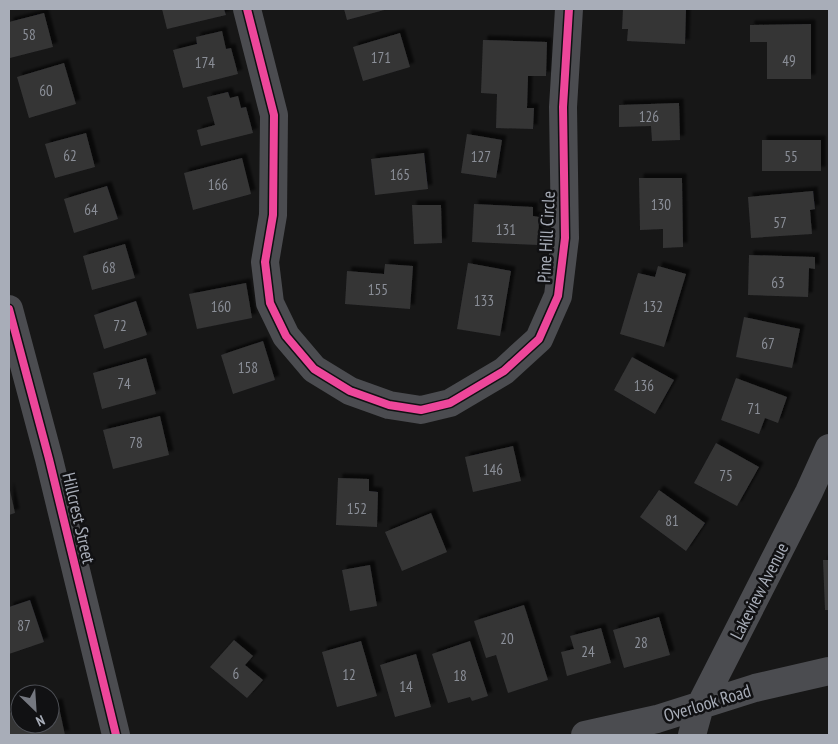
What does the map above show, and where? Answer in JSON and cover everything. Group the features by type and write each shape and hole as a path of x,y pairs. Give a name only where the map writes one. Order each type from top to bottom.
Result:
{"street":[{"name":"Pine Hill Circle","path":"247,9 274,115 272,215 264,262 270,303 286,336 314,369 350,391 388,405 421,410 450,403 504,371 539,339 558,296 565,238 563,107 569,9"},
{"name":"Hillcrest Street","path":"9,309 50,459 116,735"},
{"name":"Lakeview Avenue","path":"692,735 700,706 809,492 829,448"},
{"name":"Overlook Road","path":"585,735 700,706 754,688 829,672"}],"building":[{"path":"162,9 224,9 226,15 167,29"},
{"path":"344,9 388,9 347,20"},
{"path":"623,9 686,9 685,44 627,41 628,29 622,29"},
{"path":"44,13 53,47 10,58 9,22"},
{"path":"811,24 811,79 767,79 767,42 750,42 750,25"},
{"path":"222,31 226,49 231,48 238,74 183,88 173,50 197,44 196,37"},
{"path":"400,33 410,67 363,81 353,47"},
{"path":"483,40 547,42 546,76 528,76 527,108 534,108 533,129 496,128 497,94 481,93"},
{"path":"64,63 76,104 29,118 17,77"},
{"path":"228,92 230,98 238,96 241,108 246,107 253,133 201,146 197,130 215,125 207,97"},
{"path":"679,103 680,140 652,141 651,126 619,127 619,105"},
{"path":"86,133 95,167 55,178 45,144"},
{"path":"467,134 502,140 496,178 461,173"},
{"path":"762,140 821,140 821,171 762,171"},
{"path":"424,153 428,189 375,195 371,159"},
{"path":"242,158 251,194 193,210 184,173"},
{"path":"639,178 682,178 683,247 663,248 663,229 640,230"},
{"path":"107,186 118,219 74,233 64,199"},
{"path":"813,191 815,209 810,210 812,234 751,238 748,197"},
{"path":"474,204 533,207 533,216 539,217 538,245 472,242"},
{"path":"412,205 441,205 442,243 414,244"},
{"path":"125,244 135,278 92,290 83,256"},
{"path":"749,255 815,257 815,269 809,268 808,297 748,295"},
{"path":"468,263 511,271 500,336 457,329"},
{"path":"385,264 413,266 410,309 345,304 347,271 384,274"},
{"path":"658,266 686,274 664,347 620,334 638,273 655,277"},
{"path":"246,283 252,318 197,329 189,294"},
{"path":"136,301 147,335 104,349 94,315"},
{"path":"744,317 800,329 792,368 736,357"},
{"path":"263,341 275,380 233,394 221,355"},
{"path":"632,357 674,380 655,414 614,390"},
{"path":"146,358 156,394 102,409 93,373"},
{"path":"736,378 787,397 778,423 765,418 759,434 721,420"},
{"path":"160,416 169,455 113,469 103,430"},
{"path":"716,443 759,467 737,506 694,483"},
{"path":"513,446 521,481 473,492 465,457"},
{"path":"338,478 369,479 369,491 378,492 377,527 336,525"},
{"path":"9,486 15,513 9,515"},
{"path":"659,490 705,523 686,551 640,517"},
{"path":"431,513 447,552 402,571 385,532"},
{"path":"823,560 829,560 829,610 825,610"},
{"path":"370,565 377,606 350,611 342,570"},
{"path":"30,600 44,642 9,654 9,607"},
{"path":"524,605 548,680 508,693 496,655 486,658 474,621"},
{"path":"659,617 670,655 624,668 613,630"},
{"path":"601,628 611,663 567,676 561,652 574,649 570,636"},
{"path":"234,640 253,656 245,665 263,680 247,698 210,667"},
{"path":"361,641 377,696 337,707 322,652"},
{"path":"470,641 488,696 472,701 470,697 448,703 432,654"},
{"path":"416,654 431,707 395,717 380,665"},
{"path":"60,712 65,735 9,735 9,713 10,734 60,734"}],"cycle path":[{"path":"247,9 274,115 273,215 265,262 270,303 286,336 314,369 350,391 389,405 421,410 450,403 504,371 539,339 558,296 565,238 563,107 569,9"},
{"path":"9,309 49,459 116,735"}]}
